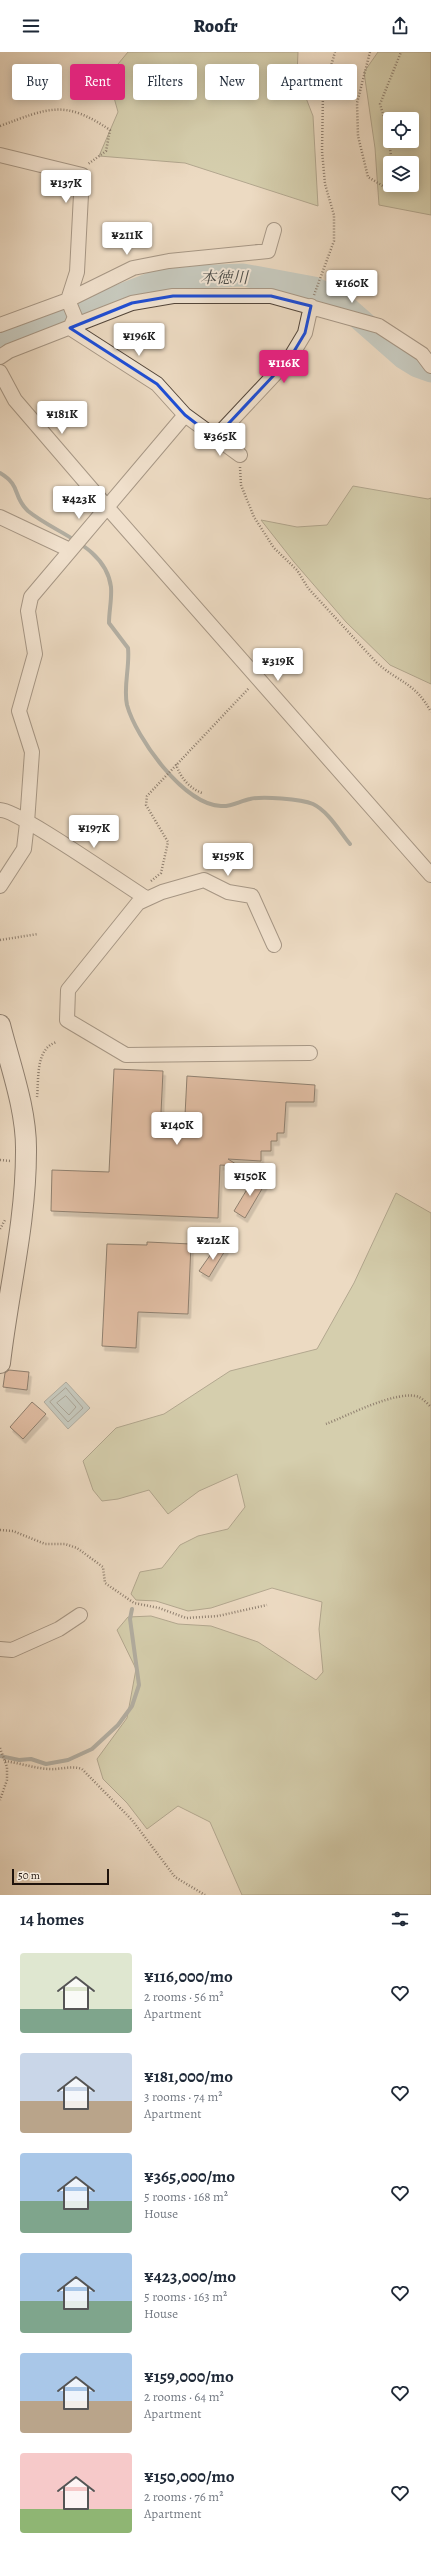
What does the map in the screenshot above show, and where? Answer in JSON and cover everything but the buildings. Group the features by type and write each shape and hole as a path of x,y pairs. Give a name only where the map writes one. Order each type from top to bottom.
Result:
{"main road":[{"path":"0,1025 21,1111 26,1151 25,1180 0,1355"}],"street":[{"path":"0,155 82,175 83,180 79,207 77,272 68,300 72,323 157,384 185,415 240,455"},
{"path":"0,325 68,300 133,268 169,261 268,251 274,230"},
{"path":"0,357 9,351 72,323 132,303 173,296 271,296 314,304 379,326 428,359"},
{"path":"215,438 290,358 305,333 314,304"},
{"path":"0,372 15,400 107,507 431,874"},
{"path":"0,886 24,849 27,822 32,752 19,711 35,654 28,611 31,597 185,415"},
{"path":"0,517 70,550"},
{"path":"0,810 6,810 27,822 141,895 204,880 228,892 252,896 274,945"},
{"path":"141,895 138,903 68,990 67,1020 126,1055 310,1053"},
{"path":"0,1649 12,1650 59,1630 80,1615"}],"path":[{"path":"314,304 322,271 334,241 334,215 325,184 322,151 323,94 335,52"},
{"path":"370,52 358,103 358,136 368,177 383,186"},
{"path":"391,156 387,127 380,104 401,52"},
{"path":"0,126 56,109 79,112 110,130 106,151 78,174"},
{"path":"240,455 241,485 254,517 274,548 297,570 308,588 376,662 388,673 420,693 431,712"},
{"path":"141,895 158,876 163,867 168,842 145,800 176,764 258,679"},
{"path":"176,764 178,772 187,783 202,793"},
{"path":"0,940 38,934"},
{"path":"21,1111 34,1104 43,1054 51,1044 58,1042"},
{"path":"326,1424 390,1400 407,1396 420,1397 431,1407"},
{"path":"0,1530 13,1530 45,1544 65,1544 77,1548 102,1567 105,1583 134,1603 159,1608 186,1618 218,1616 267,1605"},
{"path":"0,1748 5,1761 7,1780 0,1800"},
{"path":"5,1761 46,1769 61,1770 75,1766 82,1769 132,1820 176,1877 205,1895"}],"highlighted area":[{"path":"173,296 271,296 311,306 305,333 290,358 215,438 185,415 157,384 70,328 132,303"}],"green space":[{"path":"128,52 298,52 297,64 267,64 267,100 307,100 313,116 318,206 185,163 99,156 118,112 115,100 125,100 125,64 118,64"},
{"path":"378,52 431,52 431,215 379,205 375,148 364,72"},
{"path":"353,486 428,499 431,498 431,684 390,665 346,622 294,562 261,520 297,527 327,525"},
{"path":"396,1193 431,1213 431,1895 242,1895 210,1822 178,1806 147,1829 127,1803 103,1779 97,1759 127,1718 136,1669 117,1630 128,1617 151,1616 178,1624 211,1626 258,1642 316,1680 323,1672 319,1629 322,1602 272,1588 211,1608 188,1611 156,1601 136,1600 131,1594 140,1572 162,1568 180,1545 198,1536 228,1529 245,1507 237,1474 199,1491 168,1514 149,1490 118,1499 102,1501 93,1490 83,1461 116,1428 164,1414 230,1371 317,1349 354,1283"}],"water":[{"path":"66,1382 90,1408 68,1429 44,1402"}],"waterway":[{"name":"本徳川","path":"0,342 166,278 243,275 314,288 337,299 404,358 417,366 431,371"},
{"path":"0,473 11,482 20,501 28,511 90,551 100,561 107,573 111,587 109,623 128,648 126,691 127,705 140,735 164,768 177,782 192,794 207,803 221,806 232,805 256,798 291,799 313,804 329,817 350,844"},
{"path":"0,1756 19,1760 31,1759 46,1764 68,1760 92,1749 118,1725 132,1706 139,1685 130,1619 132,1609"}]}
